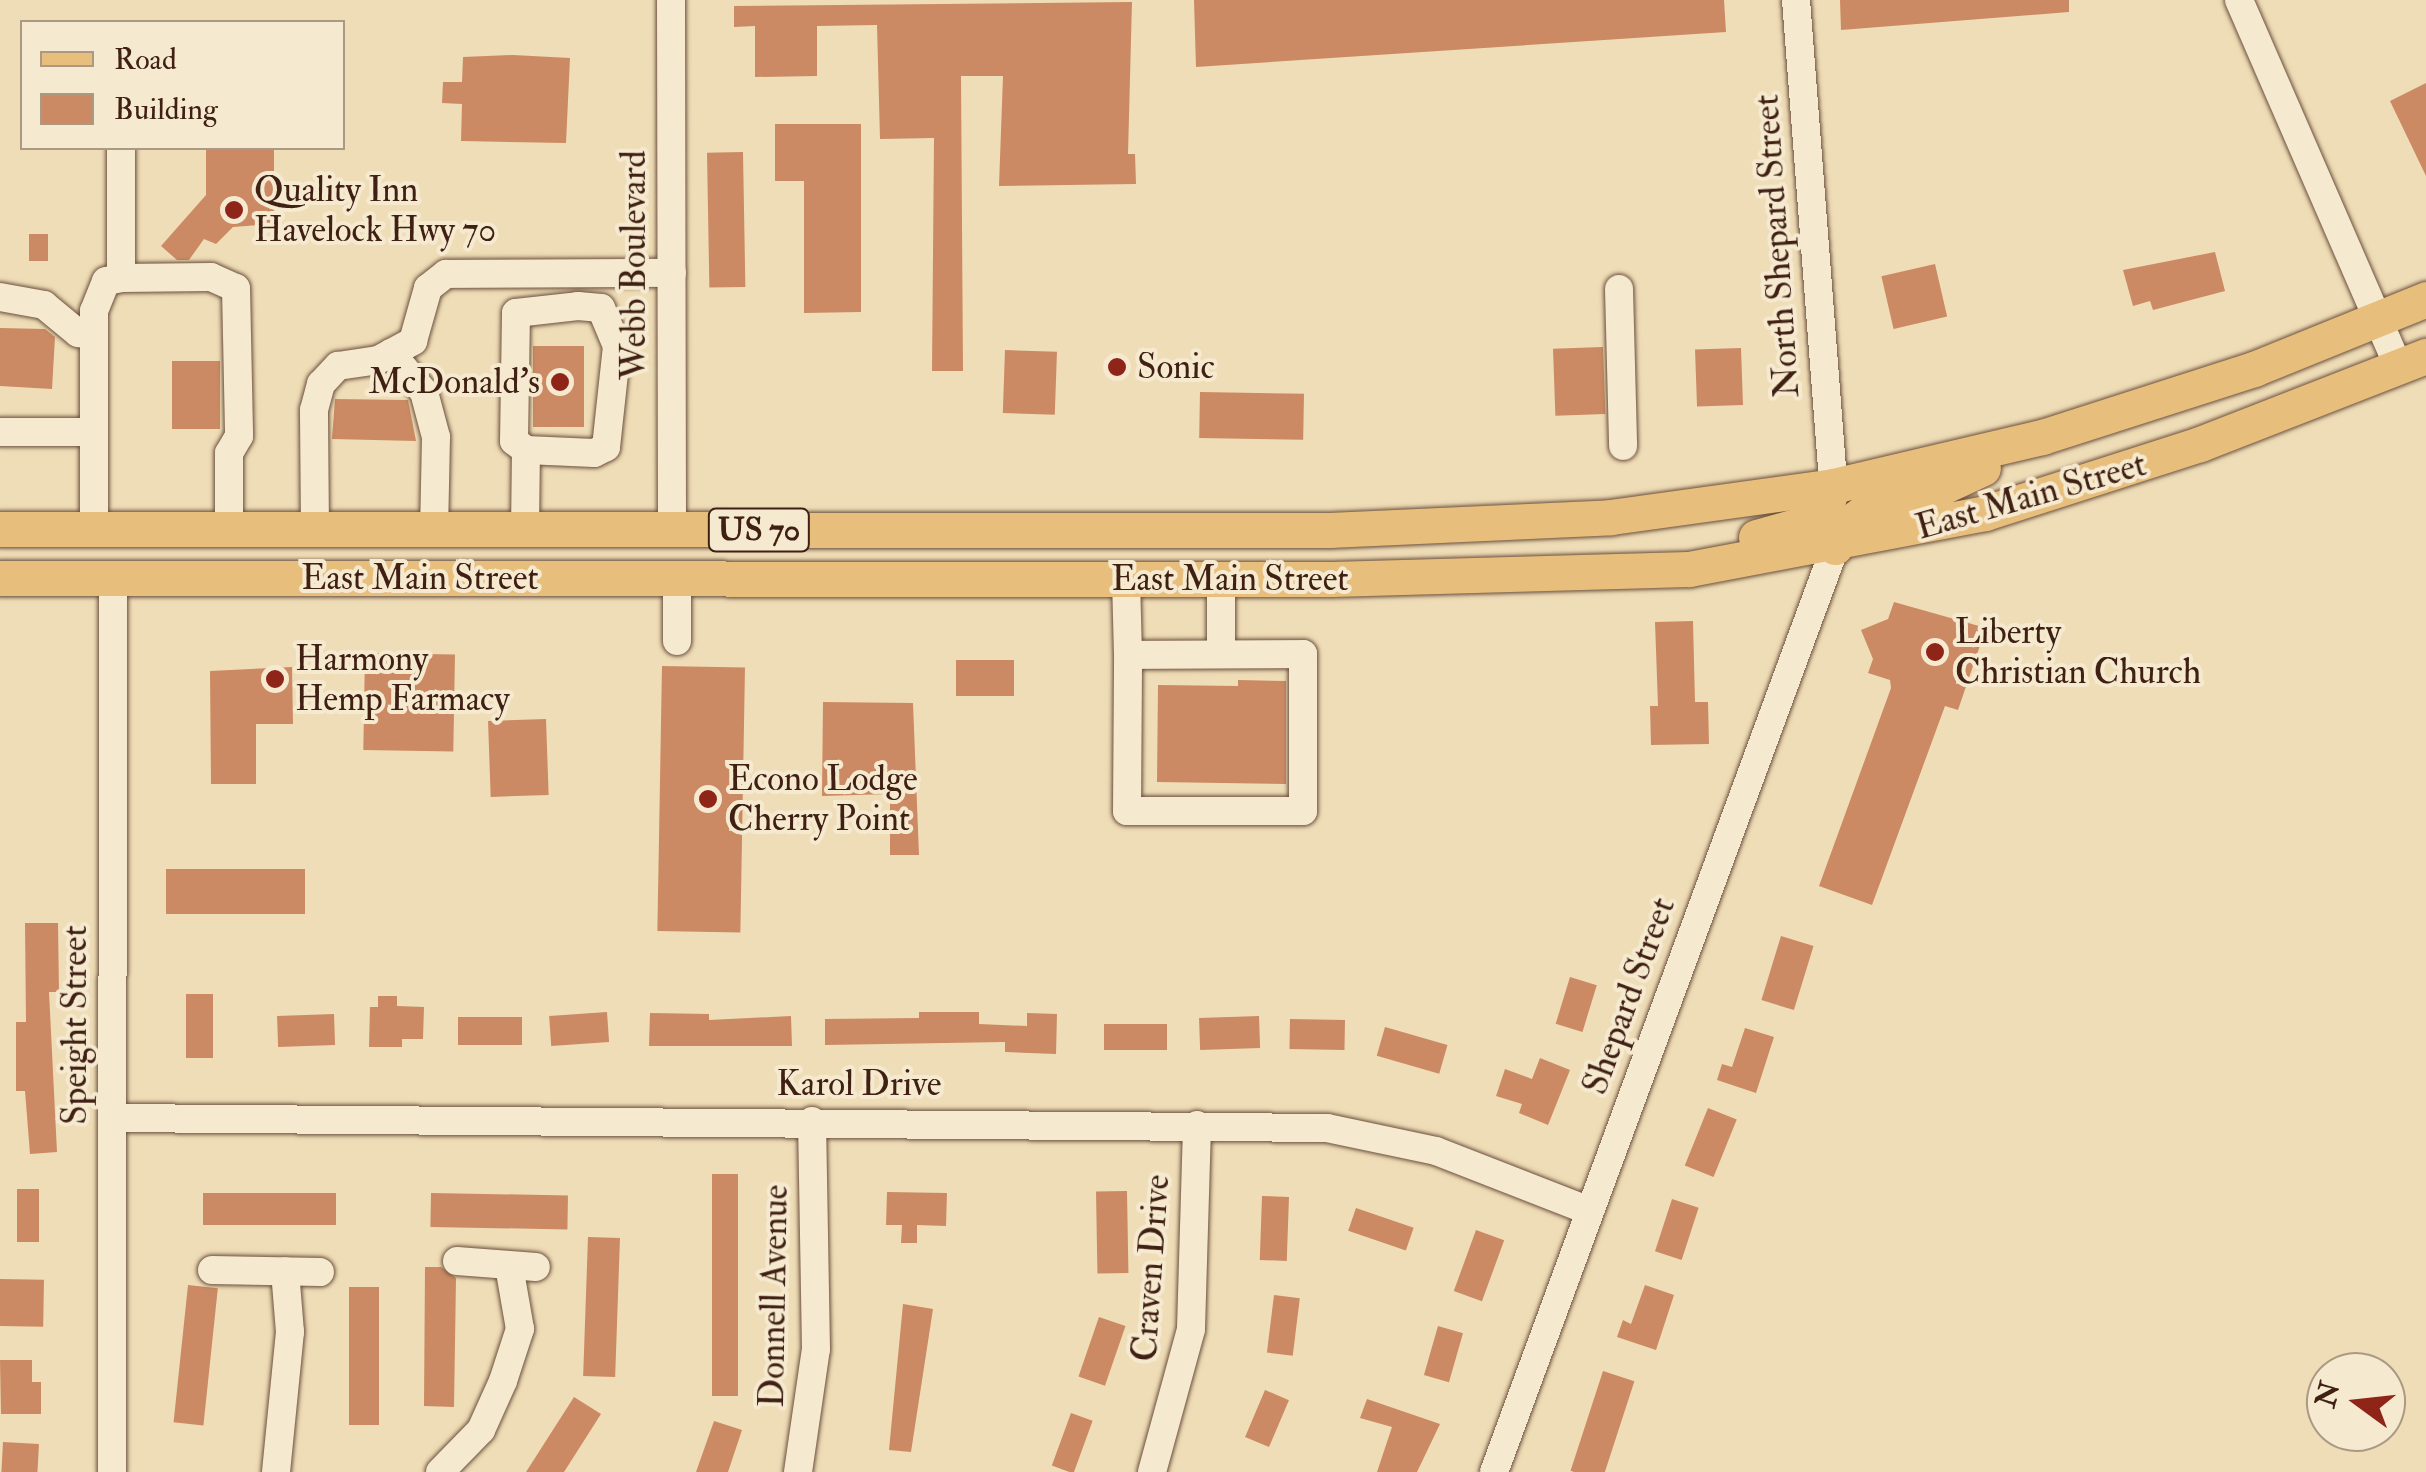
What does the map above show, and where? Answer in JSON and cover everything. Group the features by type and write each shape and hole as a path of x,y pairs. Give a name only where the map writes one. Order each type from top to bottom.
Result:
{"main road":[{"name":"East Main Street","path":"0,529 1330,530 1592,519 1832,486 2042,437 2184,394 2426,299"},
{"name":"East Main Street","path":"0,578 1616,576 1835,547 2057,492 2412,362"},
{"path":"1835,547 1849,523 1870,507 1955,482 2042,437"},
{"path":"1616,576 1811,524 1826,511 1832,486"},
{"path":"482,578 560,557 634,555 672,530"},
{"path":"677,578 711,558 778,551 845,530"},
{"path":"1330,530 1331,579"}],"street":[{"name":"Webb Boulevard","path":"671,0 672,530"},
{"name":"North Shepard Street","path":"1796,0 1832,486"},
{"path":"2239,0 2378,321 2412,362"},
{"path":"121,150 121,278"},
{"path":"516,273 514,441 526,450 594,453 606,448 616,346 602,308 516,313"},
{"path":"316,530 314,410 321,384 338,366 391,353 413,341 428,288 446,274 672,273"},
{"path":"94,529 94,336 98,292 106,281 121,278 210,278 236,288 238,436 229,453 230,529"},
{"path":"1619,288 1624,446"},
{"path":"0,297 44,305 78,333 94,336"},
{"path":"391,353 424,392 436,437 434,530"},
{"path":"0,432 94,432"},
{"path":"524,530 526,450"},
{"name":"Shepard Street","path":"1494,1472 1835,547"},
{"name":"Speight Street","path":"112,1472 113,578"},
{"path":"677,578 677,641"},
{"path":"1126,579 1128,811 1303,811 1303,654 1128,654"},
{"path":"1220,579 1221,654"},
{"name":"Karol Drive","path":"113,1118 1327,1128 1398,1140 1590,1211"},
{"name":"Donnell Avenue","path":"798,1472 816,1350 812,1121"},
{"name":"Craven Drive","path":"1152,1472 1191,1329 1197,1125"},
{"path":"440,1472 481,1430 520,1329 523,1266 457,1262"},
{"path":"212,1270 320,1272"},
{"path":"276,1472 290,1332 285,1271"}],"building":[{"path":"1194,0 1724,0 1726,32 1196,67"},
{"path":"1840,0 2069,0 2069,12 1841,30"},
{"path":"1132,2 1128,154 1135,154 1136,184 999,186 1003,76 961,76 963,371 932,371 934,138 880,139 877,25 817,26 817,76 755,77 755,26 734,27 734,6"},
{"path":"463,57 570,58 566,143 461,141 462,104 442,103 443,82 462,82"},
{"path":"2426,83 2426,176 2390,101"},
{"path":"775,124 861,124 861,312 804,313 804,181 775,181"},
{"name":"Quality Inn Havelock Hwy 70","path":"206,150 274,150 274,224 233,227 216,244 204,239 189,260 177,260 161,246 206,195"},
{"path":"743,152 745,287 709,288 707,153"},
{"path":"29,234 48,234 48,261 29,261"},
{"path":"2215,252 2225,291 2153,310 2150,301 2133,306 2123,270"},
{"path":"1935,264 1947,317 1894,329 1881,276"},
{"path":"0,328 45,329 55,337 52,389 0,386"},
{"path":"533,346 584,346 584,427 533,427"},
{"path":"1603,347 1605,414 1555,416 1553,349"},
{"path":"1741,348 1743,405 1697,407 1695,350"},
{"path":"1005,350 1057,352 1055,415 1003,413"},
{"path":"172,361 220,361 220,429 172,429"},
{"path":"1200,392 1304,394 1303,440 1199,438"},
{"path":"335,399 408,400 416,441 332,439"},
{"path":"1894,602 1986,628 1958,710 1945,706 1872,905 1819,886 1891,688 1890,680 1868,673 1873,659 1861,630 1888,619"},
{"path":"1693,621 1695,702 1708,702 1709,744 1651,745 1650,706 1658,706 1655,622"},
{"path":"365,653 455,655 453,752 363,750"},
{"path":"956,660 1014,660 1014,696 956,696"},
{"name":"Econo Lodge Cherry Point","path":"662,666 745,667 740,932 657,931"},
{"path":"292,667 293,724 256,724 256,784 211,784 210,671"},
{"path":"1238,680 1286,681 1286,784 1157,782 1158,685 1238,686"},
{"path":"823,702 913,703 919,855 890,855 890,794 822,796"},
{"path":"546,719 549,795 491,797 488,721"},
{"path":"166,869 305,869 305,914 166,914"},
{"path":"25,923 58,923 59,992 49,992 57,1152 30,1154 25,1091 16,1091 16,1022 26,1022"},
{"path":"1781,936 1814,946 1794,1010 1761,1000"},
{"path":"1570,977 1597,985 1582,1032 1556,1024"},
{"path":"186,994 213,994 213,1058 186,1058"},
{"path":"378,996 397,996 397,1006 424,1007 423,1039 402,1039 402,1047 369,1047 370,1007 378,1007"},
{"path":"607,1012 609,1042 551,1046 549,1016"},
{"path":"919,1012 979,1012 979,1024 1027,1026 1027,1013 1057,1014 1056,1054 1005,1052 1005,1042 825,1045 825,1019 919,1018"},
{"path":"650,1013 709,1014 709,1020 791,1016 792,1046 649,1046"},
{"path":"334,1014 335,1045 278,1047 277,1016"},
{"path":"1259,1016 1260,1048 1200,1050 1199,1018"},
{"path":"458,1017 522,1017 522,1045 458,1045"},
{"path":"1290,1019 1345,1020 1344,1050 1289,1049"},
{"path":"1104,1024 1167,1024 1167,1050 1104,1050"},
{"path":"1385,1027 1447,1045 1439,1074 1377,1056"},
{"path":"1745,1028 1774,1037 1756,1093 1717,1080 1722,1064 1732,1067"},
{"path":"1540,1058 1570,1070 1548,1125 1519,1113 1522,1104 1496,1096 1505,1069 1532,1079"},
{"path":"1708,1108 1737,1120 1714,1177 1685,1165"},
{"path":"712,1174 738,1174 738,1396 712,1396"},
{"path":"17,1189 39,1189 39,1242 17,1242"},
{"path":"1127,1191 1128,1273 1097,1274 1096,1192"},
{"path":"887,1192 947,1193 946,1226 917,1225 917,1243 901,1243 902,1225 886,1225"},
{"path":"203,1193 336,1193 336,1225 203,1225"},
{"path":"431,1193 568,1195 567,1229 430,1227"},
{"path":"1262,1196 1289,1197 1287,1261 1260,1260"},
{"path":"1672,1199 1699,1208 1682,1260 1655,1251"},
{"path":"1356,1208 1414,1228 1406,1251 1348,1231"},
{"path":"1476,1230 1504,1240 1482,1301 1454,1291"},
{"path":"588,1237 620,1238 615,1377 583,1376"},
{"path":"425,1267 441,1267 456,1278 454,1407 424,1406"},
{"path":"0,1279 44,1280 43,1327 0,1326"},
{"path":"188,1285 218,1288 203,1425 174,1422"},
{"path":"1645,1285 1674,1295 1656,1350 1617,1337 1623,1320 1631,1324"},
{"path":"349,1287 379,1287 379,1425 349,1425"},
{"path":"1274,1295 1300,1298 1293,1356 1267,1353"},
{"path":"903,1304 933,1309 911,1452 889,1450"},
{"path":"1099,1317 1125,1326 1105,1386 1078,1377"},
{"path":"1438,1326 1463,1333 1449,1382 1424,1375"},
{"path":"0,1360 32,1360 32,1382 41,1382 41,1414 1,1414"},
{"path":"1603,1371 1634,1381 1605,1472 1571,1471"},
{"path":"1265,1390 1289,1400 1269,1447 1245,1437"},
{"path":"574,1397 601,1414 564,1472 526,1472"},
{"path":"1367,1399 1440,1424 1417,1472 1377,1472 1392,1427 1360,1418"},
{"path":"1071,1413 1093,1421 1074,1472 1052,1466"},
{"path":"714,1421 742,1430 728,1472 696,1472"},
{"path":"3,1442 39,1444 37,1472 1,1472"}],"place":[{"name":"Quality Inn Havelock Hwy 70","path":"234,210"},
{"name":"Sonic","path":"1117,367"},
{"name":"McDonald's","path":"560,382"},
{"name":"Liberty Christian Church","path":"1935,652"},
{"name":"Harmony Hemp Farmacy","path":"275,679"},
{"name":"Econo Lodge Cherry Point","path":"708,799"}]}
